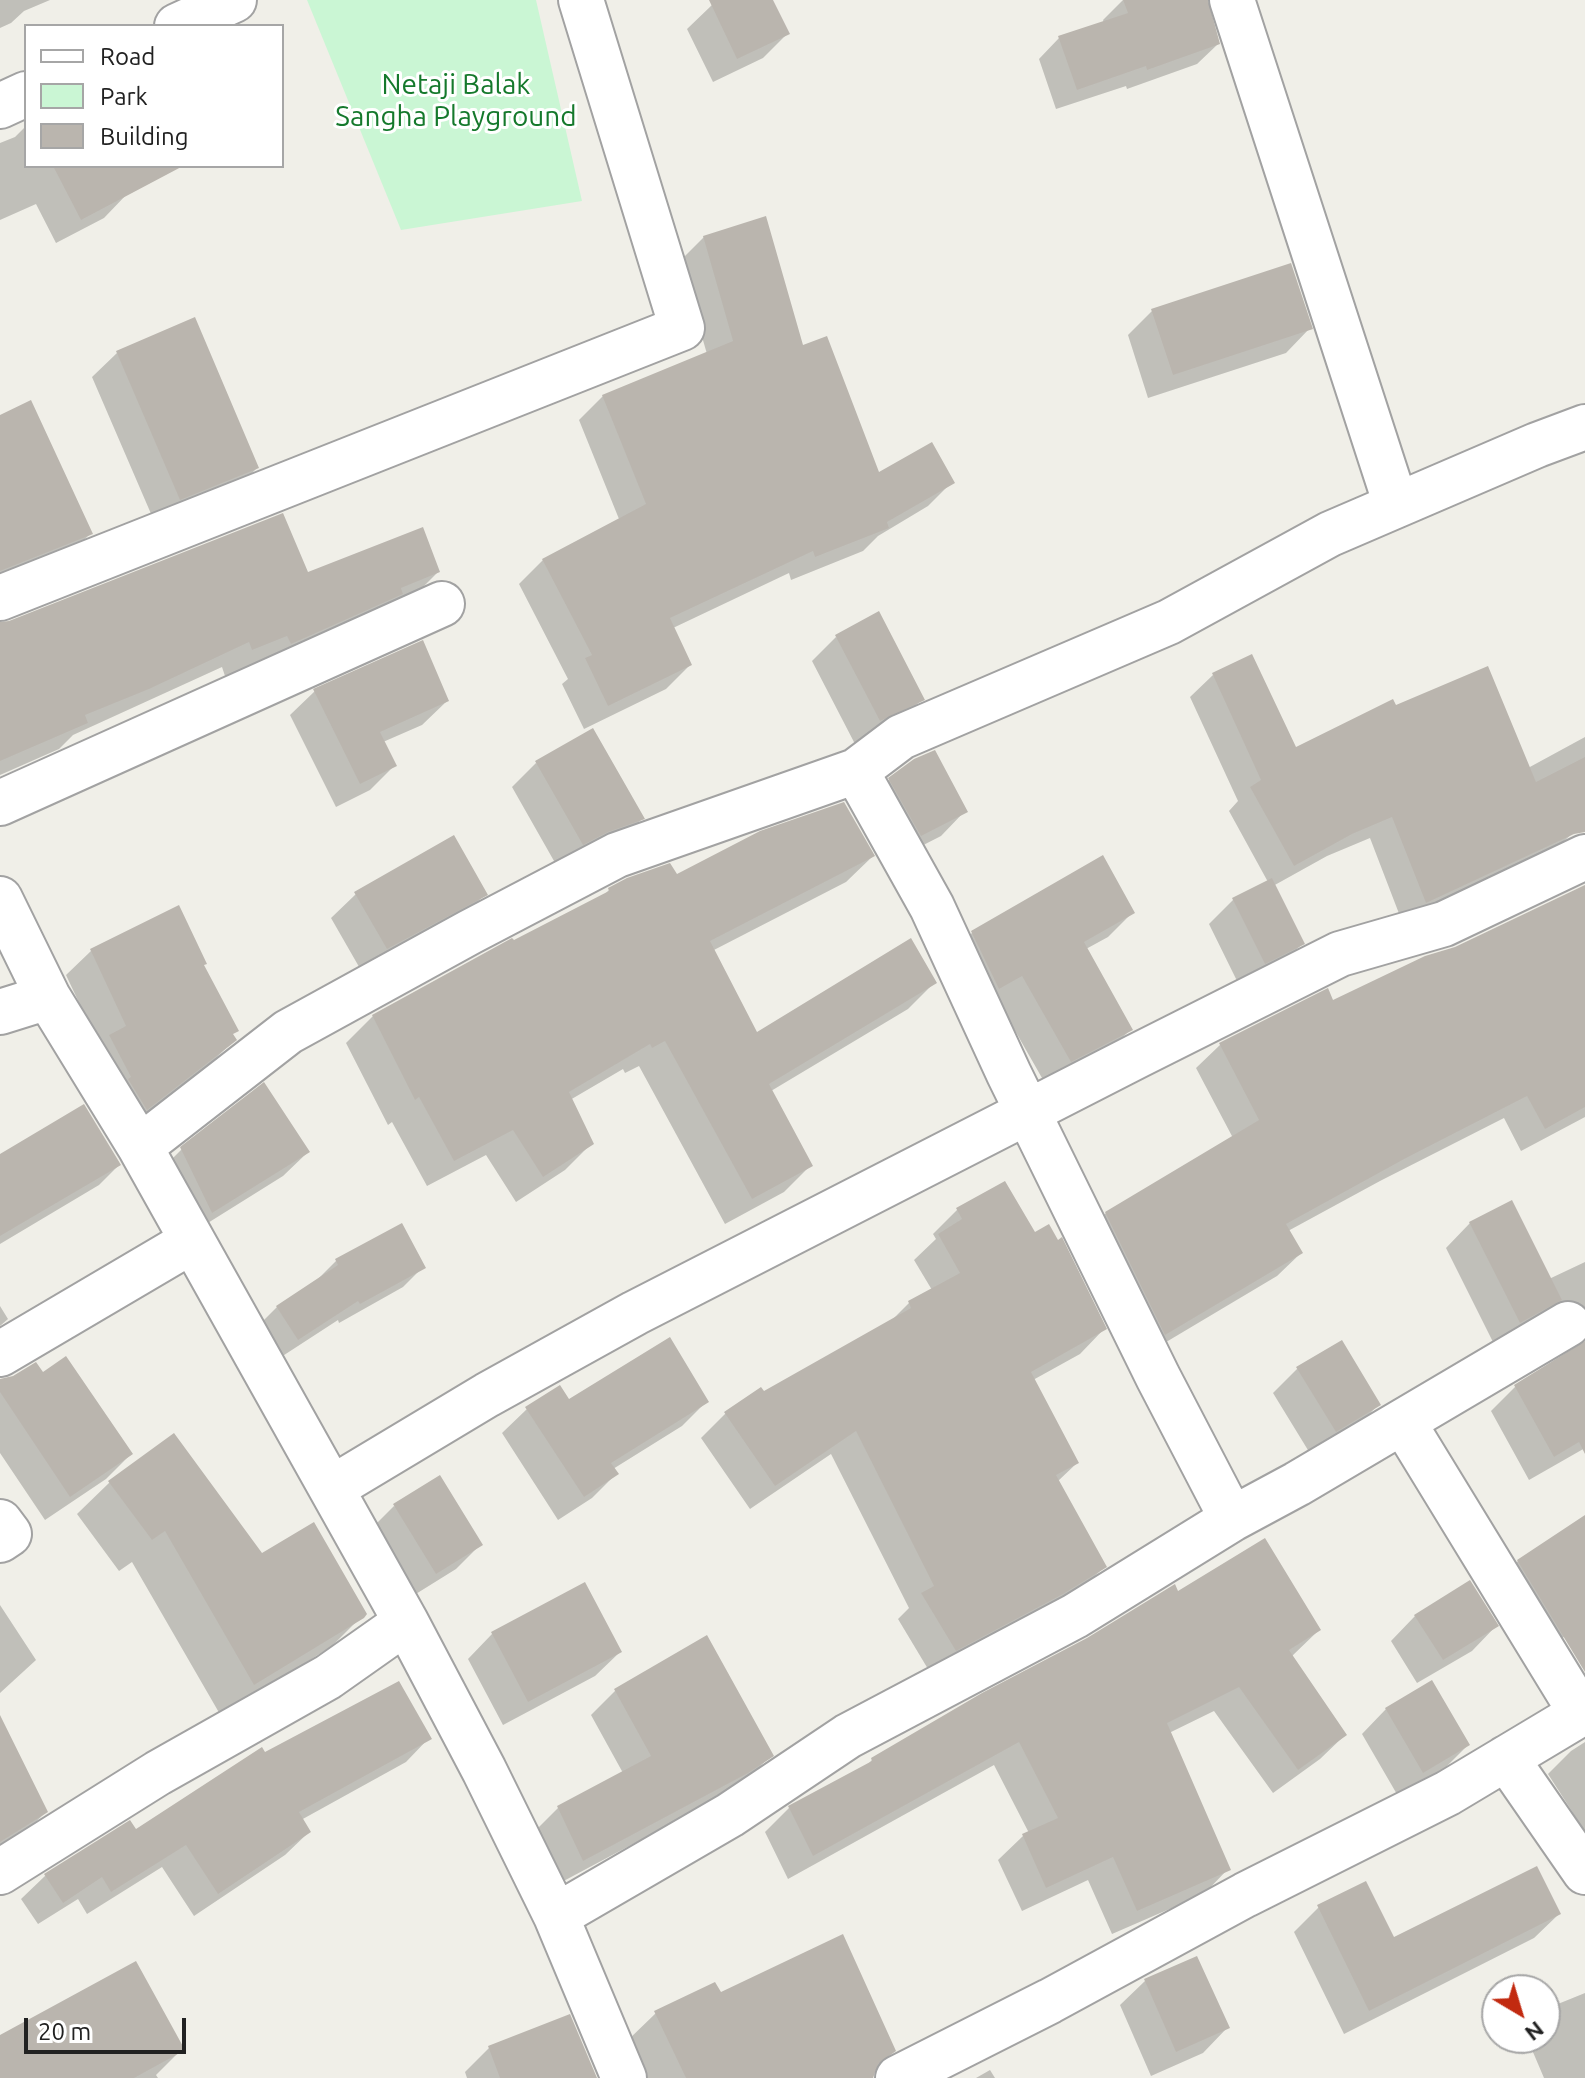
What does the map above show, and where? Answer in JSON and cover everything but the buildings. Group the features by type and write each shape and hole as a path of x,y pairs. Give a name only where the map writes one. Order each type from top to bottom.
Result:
{"street":[{"path":"181,24 234,0"},
{"path":"0,598 682,328 581,0"},
{"path":"1232,0 1396,505"},
{"path":"0,106 24,95"},
{"path":"140,1147 288,1032 617,855 856,771 901,737 1169,622 1330,534 1585,427"},
{"path":"0,803 442,604"},
{"path":"856,771 932,907 1028,1113 1232,1519"},
{"path":"332,1488 487,1395 635,1313 1340,954 1444,924 1585,857"},
{"path":"0,899 48,997 140,1147 406,1622 556,1916 624,2078"},
{"path":"0,1012 48,997"},
{"path":"0,1354 192,1241"},
{"path":"556,1916 730,1815 848,1736 1075,1616 1232,1519 1568,1324"},
{"path":"898,2078 1050,2001 1245,1895 1448,1793 1583,1712 1403,1422"},
{"path":"0,1522 9,1534 0,1540"},
{"path":"0,1872 158,1773 328,1677 406,1622"},
{"path":"1506,1758 1585,1872"}],"green space":[{"name":"Netaji Balak Sangha Playground","path":"307,0 536,0 582,201 401,230"}]}
